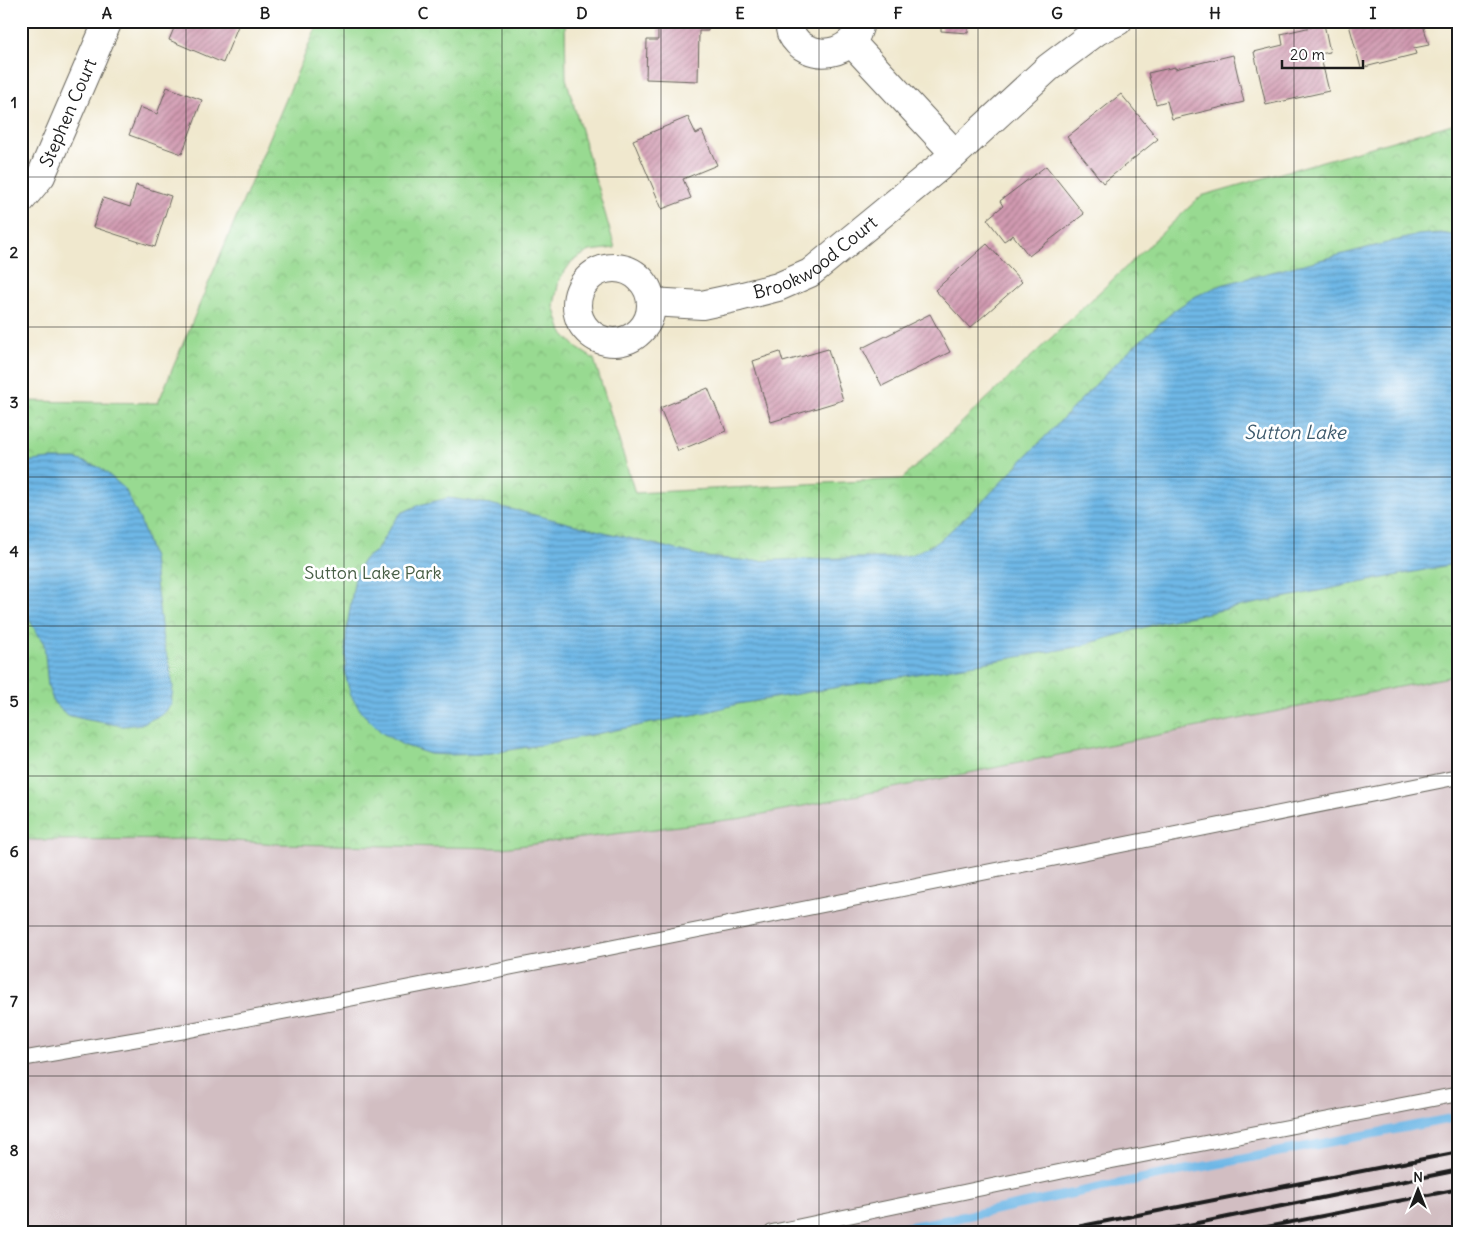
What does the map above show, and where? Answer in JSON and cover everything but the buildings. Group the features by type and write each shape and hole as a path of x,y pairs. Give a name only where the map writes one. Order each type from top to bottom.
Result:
{"street":[{"name":"Stephen Court","path":"21,200 42,176 108,21"},
{"path":"789,21 791,32 800,45 814,52 828,54 841,50 855,32 955,154"},
{"name":"Brookwood Court","path":"651,302 702,305 778,286 810,272 955,154 1048,68 1097,31 1118,21"}],"lane":[{"path":"21,1059 186,1031 535,963 1459,778"},
{"path":"772,1232 1117,1160 1459,1094"}],"shaded area":[{"path":"1459,675 1459,1232 21,1232 21,839 206,839 279,844 502,848 743,818"}],"green space":[{"name":"Sutton Lake Park","path":"319,21 565,21 566,78 615,248 590,251 572,261 559,280 554,306 562,332 577,348 594,359 635,493 902,479 1201,196 1459,122 1459,675 743,818 502,848 279,844 206,839 21,839 21,401 158,403"}],"water":[{"name":"Sutton Lake","path":"1441,233 1459,236 1459,563 1162,622 1077,647 738,704 707,712 486,754 430,754 403,745 382,733 363,714 351,696 345,674 346,633 355,577 363,560 377,550 390,527 401,513 419,505 448,498 490,504 706,557 751,561 888,558 911,555 938,542 982,502 1124,355 1176,309 1196,296 1221,285 1418,235"},
{"path":"49,459 76,459 101,468 125,489 140,520 153,558 163,642 173,687 171,705 161,715 141,724 123,726 67,715 54,703 48,686 44,644 31,623 21,598 21,464"}],"waterway":[{"path":"880,1232 1459,1117"}],"railway":[{"path":"1051,1232 1459,1152"},
{"path":"1154,1232 1459,1170"},
{"path":"1241,1232 1459,1189"}]}
